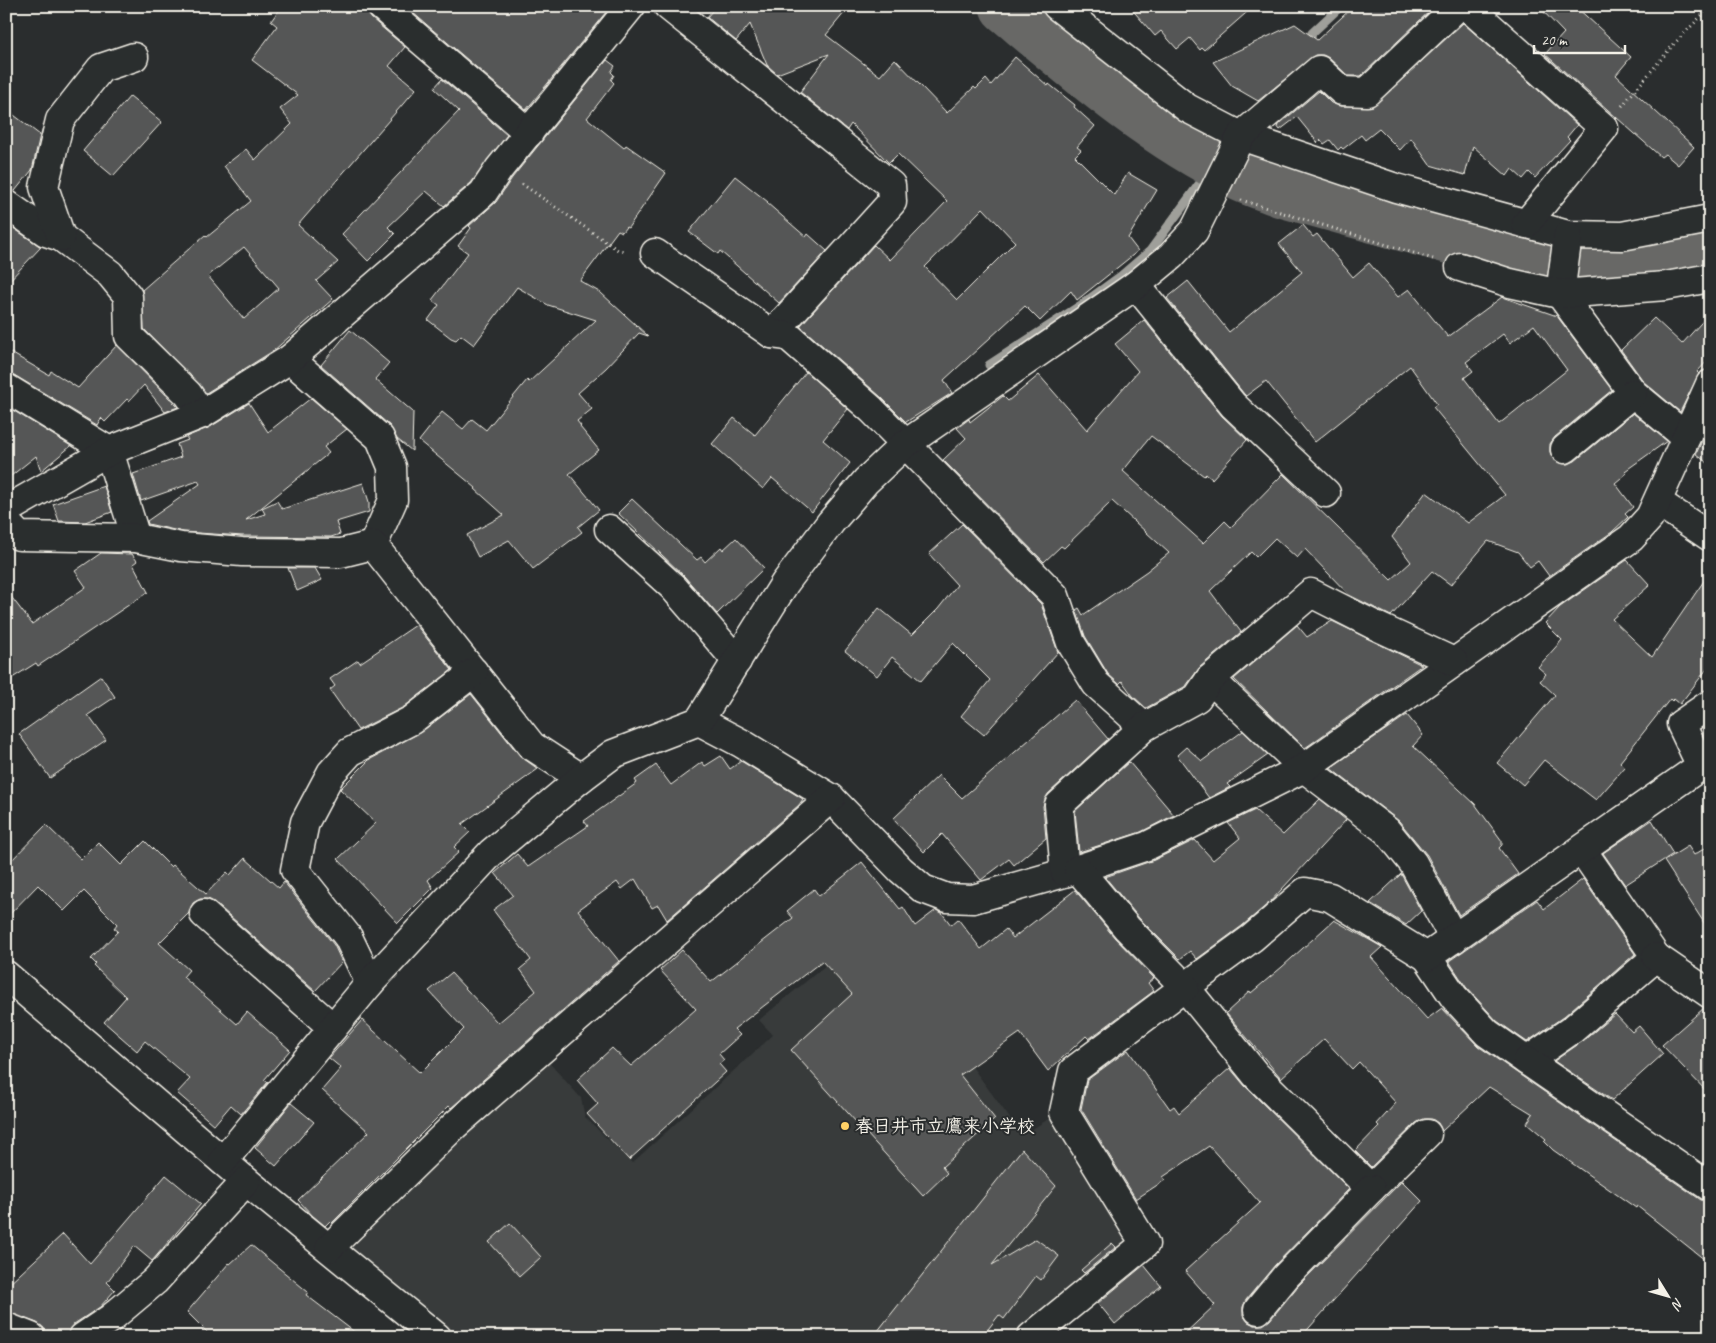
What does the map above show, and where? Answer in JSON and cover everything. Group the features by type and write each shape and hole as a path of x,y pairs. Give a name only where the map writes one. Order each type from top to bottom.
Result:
{"street":[{"path":"381,6 529,133"},
{"path":"6,510 109,451 202,414 290,358 483,193 499,169 631,6"},
{"path":"668,6 891,185 892,202 772,334"},
{"path":"1057,6 1187,108 1237,142 1526,224 1567,242 1622,236 1710,219"},
{"path":"223,1161 370,983 491,853 612,754 699,722 785,583 866,481 904,444 1136,285 1171,256 1194,231 1217,187 1237,142 1319,70 1342,91 1367,92 1458,6"},
{"path":"1467,6 1604,128 1526,224"},
{"path":"61,237 44,187 60,120 101,68 134,57"},
{"path":"6,204 46,232 61,237 110,274 128,296 130,336 188,394 202,414"},
{"path":"1567,242 1561,289 1633,393 1686,437"},
{"path":"655,253 772,334 788,336 871,409 1056,596 1071,643 1096,684 1144,726"},
{"path":"1460,267 1510,283 1561,289 1666,286 1710,278"},
{"path":"1136,285 1234,405 1326,493"},
{"path":"290,358 380,438 392,467 393,500 373,545"},
{"path":"699,722 742,743 831,798 900,870 923,889 947,898 974,899 1147,846 1304,768 1631,538 1650,517 1658,502 1710,384"},
{"path":"6,388 109,451 136,538"},
{"path":"1565,449 1633,393"},
{"path":"1658,502 1710,536"},
{"path":"6,522 19,536 136,538 181,547 242,552 341,553 373,545"},
{"path":"609,529 673,587 737,661"},
{"path":"373,545 532,746 581,778"},
{"path":"1371,1189 1256,1075 1185,987 1072,870 1059,805 1144,726 1198,698 1210,679 1311,593 1454,662"},
{"path":"370,983 348,938 295,870 305,822 331,773 350,752 412,720 474,672"},
{"path":"1210,679 1304,768 1387,831 1413,863 1454,939"},
{"path":"1427,958 1701,766 1681,724 1710,704"},
{"path":"329,1248 454,1126 831,798"},
{"path":"1582,850 1656,957 1710,994"},
{"path":"1042,1333 1145,1244 1064,1112 1073,1071 1252,938 1305,892 1330,897 1427,958 1454,997 1487,1033 1710,1187"},
{"path":"204,914 333,1028"},
{"path":"1527,1061 1573,1029 1656,957"},
{"path":"6,975 246,1181 437,1337"},
{"path":"1258,1310 1286,1276 1426,1134"},
{"path":"83,1337 111,1318 155,1282 246,1181"},
{"path":"6,1327 31,1337"}],"path":[{"path":"1604,128 1673,45 1710,7"},
{"path":"499,169 618,250 655,253"},
{"path":"1217,187 1342,233 1460,267"}],"shaded area":[{"name":"春日井市立鷹来小学校","path":"871,928 1022,1135 1057,1114 1132,1237 1016,1337 452,1337 346,1250 545,1058 581,1098 585,1117 632,1163 773,1035 759,1020"}],"building":[{"path":"282,6 366,6 371,18 405,47 389,66 416,89 298,225 338,262 316,281 333,299 273,351 206,393 144,329 142,290 205,235 207,237 251,201 224,166 246,149 255,160 292,124 280,109 298,95 252,60 277,26 271,21","holes":["244,247 279,288 244,319 208,276"]},
{"path":"405,6 611,6 526,110"},
{"path":"716,6 850,6 826,35 880,76 895,59 947,113 974,87 976,89 986,79 991,85 1015,57 1048,86 1049,84 1075,105 1074,107 1095,126 1077,147 1081,150 1075,156 1114,195 1128,173 1157,190 1128,238 1138,251 1077,300 1071,291 1040,321 1025,306 944,380 952,393 906,422 881,397 800,326 874,245 890,260 947,201 898,154 889,163 851,124 847,130 800,92 829,54 777,74 767,65 750,24 736,41 707,17","holes":["983,208 1015,242 957,300 925,267"]},
{"path":"1129,6 1254,6 1204,50 1202,48 1200,50 1190,38 1177,49 1161,31 1155,36"},
{"path":"1354,6 1435,6 1361,76 1348,76 1329,58 1323,55 1315,55 1258,101 1232,86 1213,62 1295,24 1317,40"},
{"path":"1538,6 1575,6 1631,57 1616,75 1694,147 1678,165 1665,154 1661,157 1545,54 1564,33"},
{"path":"1463,23 1577,125 1567,137 1570,140 1535,178 1529,172 1523,179 1512,169 1507,176 1473,146 1465,175 1430,165 1411,138 1400,150 1379,129 1365,140 1361,135 1343,149 1341,147 1338,150 1330,140 1324,144 1321,140 1318,143 1297,117 1280,130 1277,126 1319,91 1331,103 1341,106 1373,106"},
{"path":"607,60 615,66 611,72 614,75 611,80 614,83 587,118 624,148 626,145 666,173 628,228 626,227 622,232 618,230 580,281 601,293 648,336 639,333 606,368 578,393 592,409 577,421 599,450 569,474 599,510 578,527 582,532 533,569 509,540 478,557 467,535 504,515 476,488 419,441 442,412 463,429 472,419 486,430 527,380 529,382 596,320 548,305 517,287 474,345 461,335 456,340 451,338 428,320 439,305 432,300 468,253 458,246 471,228 469,226 496,202 512,178"},
{"path":"442,79 507,135 471,183 444,206 426,191 388,227 395,234 368,261 342,234 459,111 434,88"},
{"path":"130,96 162,122 113,176 83,151"},
{"path":"6,109 40,135 32,170 15,191 6,189"},
{"path":"735,176 768,202 806,237 808,234 827,251 779,303 720,251 718,254 689,232"},
{"path":"6,223 41,247 6,284"},
{"path":"1303,225 1313,237 1317,234 1353,277 1369,263 1398,297 1409,289 1448,337 1502,297 1557,316 1612,390 1555,437 1550,444 1550,452 1553,459 1559,463 1567,464 1575,461 1633,413 1667,441 1625,471 1627,473 1615,483 1633,507 1625,514 1628,517 1612,532 1549,576 1538,561 1530,567 1518,552 1488,541 1451,585 1432,571 1391,616 1349,595 1305,549 1297,558 1275,538 1256,557 1251,552 1210,591 1241,632 1200,667 1186,686 1146,708 1133,696 1122,681 1119,684 1108,674 1085,636 1076,610 1079,608 1083,615 1147,571 1169,553 1112,501 1064,548 1061,546 1044,562 943,460 966,438 957,428 969,419 970,422 1003,396 1008,401 1039,375 1087,430 1138,371 1115,344 1144,320 1222,416 1247,440 1212,479 1206,474 1204,476 1151,436 1123,471 1203,543 1225,521 1231,527 1283,474 1391,580 1411,562 1392,537 1426,492 1468,523 1505,495 1433,407 1437,404 1410,366 1315,442 1266,381 1246,396 1244,394 1167,298 1188,281 1229,332 1302,272 1279,244","holes":["1534,325 1567,370 1499,424 1464,378 1473,371 1466,362 1503,334 1510,343"]},
{"path":"1710,313 1710,358 1697,372 1699,374 1680,412 1644,382 1621,350 1654,318 1682,344"},
{"path":"350,330 389,363 375,379 413,412 412,451 397,439 390,426 321,365"},
{"path":"117,345 178,407 165,412 144,385 129,401 127,399 105,422 101,418 97,425 6,372 6,350 49,375 51,371 78,388"},
{"path":"806,372 848,409 823,440 850,463 812,512 772,478 763,489 712,444 734,418 755,435"},
{"path":"311,398 347,429 324,447 329,453 246,520 265,514 262,508 277,501 282,509 363,483 369,502 369,512 336,522 340,534 331,537 243,536 183,532 148,524 147,521 200,484 198,481 141,501 133,474 181,457 177,444 188,440 186,437 210,427 249,403 268,432"},
{"path":"6,406 71,446 41,471 36,456 6,480"},
{"path":"1710,423 1710,465 1696,454"},
{"path":"104,486 112,512 85,522 59,521 53,504"},
{"path":"632,499 697,560 701,557 705,562 721,547 723,550 736,538 764,568 717,614 684,576 618,513"},
{"path":"962,524 1041,604 1058,652 984,735 961,716 990,680 953,643 921,681 892,657 877,676 845,651 879,608 912,635 938,609 957,585 929,554"},
{"path":"101,553 132,554 137,561 133,564 148,592 38,666 36,663 6,682 6,590 32,624 86,587 75,571"},
{"path":"1627,560 1650,585 1612,619 1652,657 1710,572 1710,665 1680,704 1674,699 1672,701 1670,699 1620,762 1625,767 1596,800 1544,760 1523,785 1497,763 1555,695 1540,681 1546,674 1538,667 1562,640 1545,623 1560,607"},
{"path":"288,568 315,568 322,580 297,591"},
{"path":"1332,621 1422,665 1305,748 1234,679 1297,625 1307,637"},
{"path":"416,625 452,670 404,707 358,730 330,690 335,686 330,679 358,660 360,663"},
{"path":"101,676 115,697 88,715 106,740 50,778 19,734"},
{"path":"471,694 520,756 538,769 462,824 470,832 454,847 459,852 428,880 433,888 398,923 338,859 376,823 340,789 369,760 421,732"},
{"path":"1075,700 1108,739 1048,794 1043,806 1046,838 1014,865 1009,859 981,880 942,834 924,852 893,819 939,775 962,798"},
{"path":"1407,715 1423,735 1413,746 1475,804 1502,841 1502,845 1499,848 1518,874 1459,915 1427,855 1399,821 1330,768"},
{"path":"1243,731 1268,755 1227,784 1230,787 1209,798 1177,755 1186,747 1202,761"},
{"path":"721,756 730,769 741,761 803,799 799,805 667,920 658,905 652,908 635,879 622,889 617,882 578,910 619,961 451,1108 449,1106 332,1223 330,1221 325,1226 313,1216 298,1200 369,1132 322,1090 341,1068 329,1058 362,1020 420,1073 464,1029 429,991 451,973 498,1023 536,991 520,969 531,960 493,910 513,895 495,873 517,854 528,867 588,826 584,821 637,783 635,780 656,765 671,785 702,762 705,766"},
{"path":"1129,762 1174,815 1141,832 1079,852 1075,811"},
{"path":"1320,799 1346,820 1269,903 1242,926 1197,959 1190,951 1180,959 1139,918 1105,877 1154,860 1195,840 1213,860 1240,838 1228,823 1255,810 1283,835"},
{"path":"1652,820 1673,854 1625,885 1603,853"},
{"path":"46,825 81,859 98,842 121,865 145,841 171,867 173,865 206,894 227,872 230,875 245,858 279,888 284,882 334,945 342,962 315,991 214,902 208,899 200,899 193,903 189,913 159,943 189,970 183,977 237,1024 247,1012 290,1050 264,1080 268,1082 241,1114 231,1105 214,1125 177,1093 190,1079 145,1041 137,1051 104,1022 126,997 94,966 96,964 91,959 118,931 114,928 117,924 84,891 64,911 38,885 6,918 6,866"},
{"path":"1710,845 1710,932 1664,861 1688,846 1694,855"},
{"path":"862,862 900,909 903,907 915,926 936,910 942,913 951,925 958,919 981,949 1006,929 1013,938 1075,890 1115,938 1154,978 1148,983 1154,991 1089,1039 1086,1036 1048,1071 1020,1033 960,1075 995,1119 942,1167 947,1173 923,1196 791,1050 852,994 822,961 734,1029 740,1035 719,1054 724,1060 719,1064 726,1072 629,1160 587,1114 598,1104 577,1080 612,1048 631,1066 696,1009 660,970 682,950 711,982 793,918 787,911 814,889 819,896"},
{"path":"1401,874 1421,911 1406,925 1370,903"},
{"path":"1583,879 1635,954 1563,1017 1527,1042 1497,1021 1466,987 1449,961 1537,900 1544,909"},
{"path":"1334,920 1382,947 1371,957 1427,1019 1442,1008 1478,1046 1701,1200 1710,1202 1710,1264 1637,1206 1636,1208 1553,1150 1544,1141 1546,1139 1527,1123 1533,1114 1489,1087 1442,1131 1438,1123 1432,1119 1424,1119 1416,1123 1371,1167 1355,1151 1379,1126 1377,1124 1396,1103 1359,1062 1352,1069 1324,1039 1281,1078 1226,1013 1250,991 1251,993 1282,967"},
{"path":"1704,1008 1710,1009 1710,1095 1662,1045"},
{"path":"1615,1014 1632,1032 1639,1026 1663,1054 1612,1100 1554,1061 1583,1041"},
{"path":"1128,1050 1170,1109 1174,1106 1179,1113 1230,1068 1245,1086 1349,1189 1275,1265 1246,1300 1243,1307 1243,1315 1248,1322 1255,1325 1263,1325 1270,1320 1298,1286 1402,1181 1422,1201 1301,1337 1181,1337 1215,1305 1185,1271 1260,1203 1209,1146 1163,1177 1165,1180 1136,1199 1081,1109 1087,1080"},
{"path":"291,1103 314,1122 276,1166 255,1148"},
{"path":"1022,1149 1056,1186 992,1265 1036,1239 1059,1256 1041,1280 1036,1276 1004,1319 999,1315 982,1337 873,1337"},
{"path":"166,1175 201,1204 152,1261 134,1246 107,1282 115,1290 100,1307 74,1324 68,1337 46,1337 44,1328 37,1323 6,1312 6,1287 63,1234 90,1264"},
{"path":"510,1223 541,1257 520,1276 489,1242"},
{"path":"1112,1243 1116,1247 1084,1273 1081,1270"},
{"path":"251,1245 308,1292 306,1295 361,1337 212,1337 187,1312 229,1263"},
{"path":"1144,1265 1161,1286 1115,1324 1098,1303"}],"waterway":[{"path":"1007,6 1090,75 1147,118 1207,156 1244,175 1282,190 1548,264 1607,266 1710,249"},
{"path":"1305,63 1312,33 1341,6"},
{"path":"989,365 1081,305 1121,276 1150,251 1200,183 1201,169 1206,154"}],"place":[{"name":"春日井市立鷹来小学校","path":"845,1126"}]}
